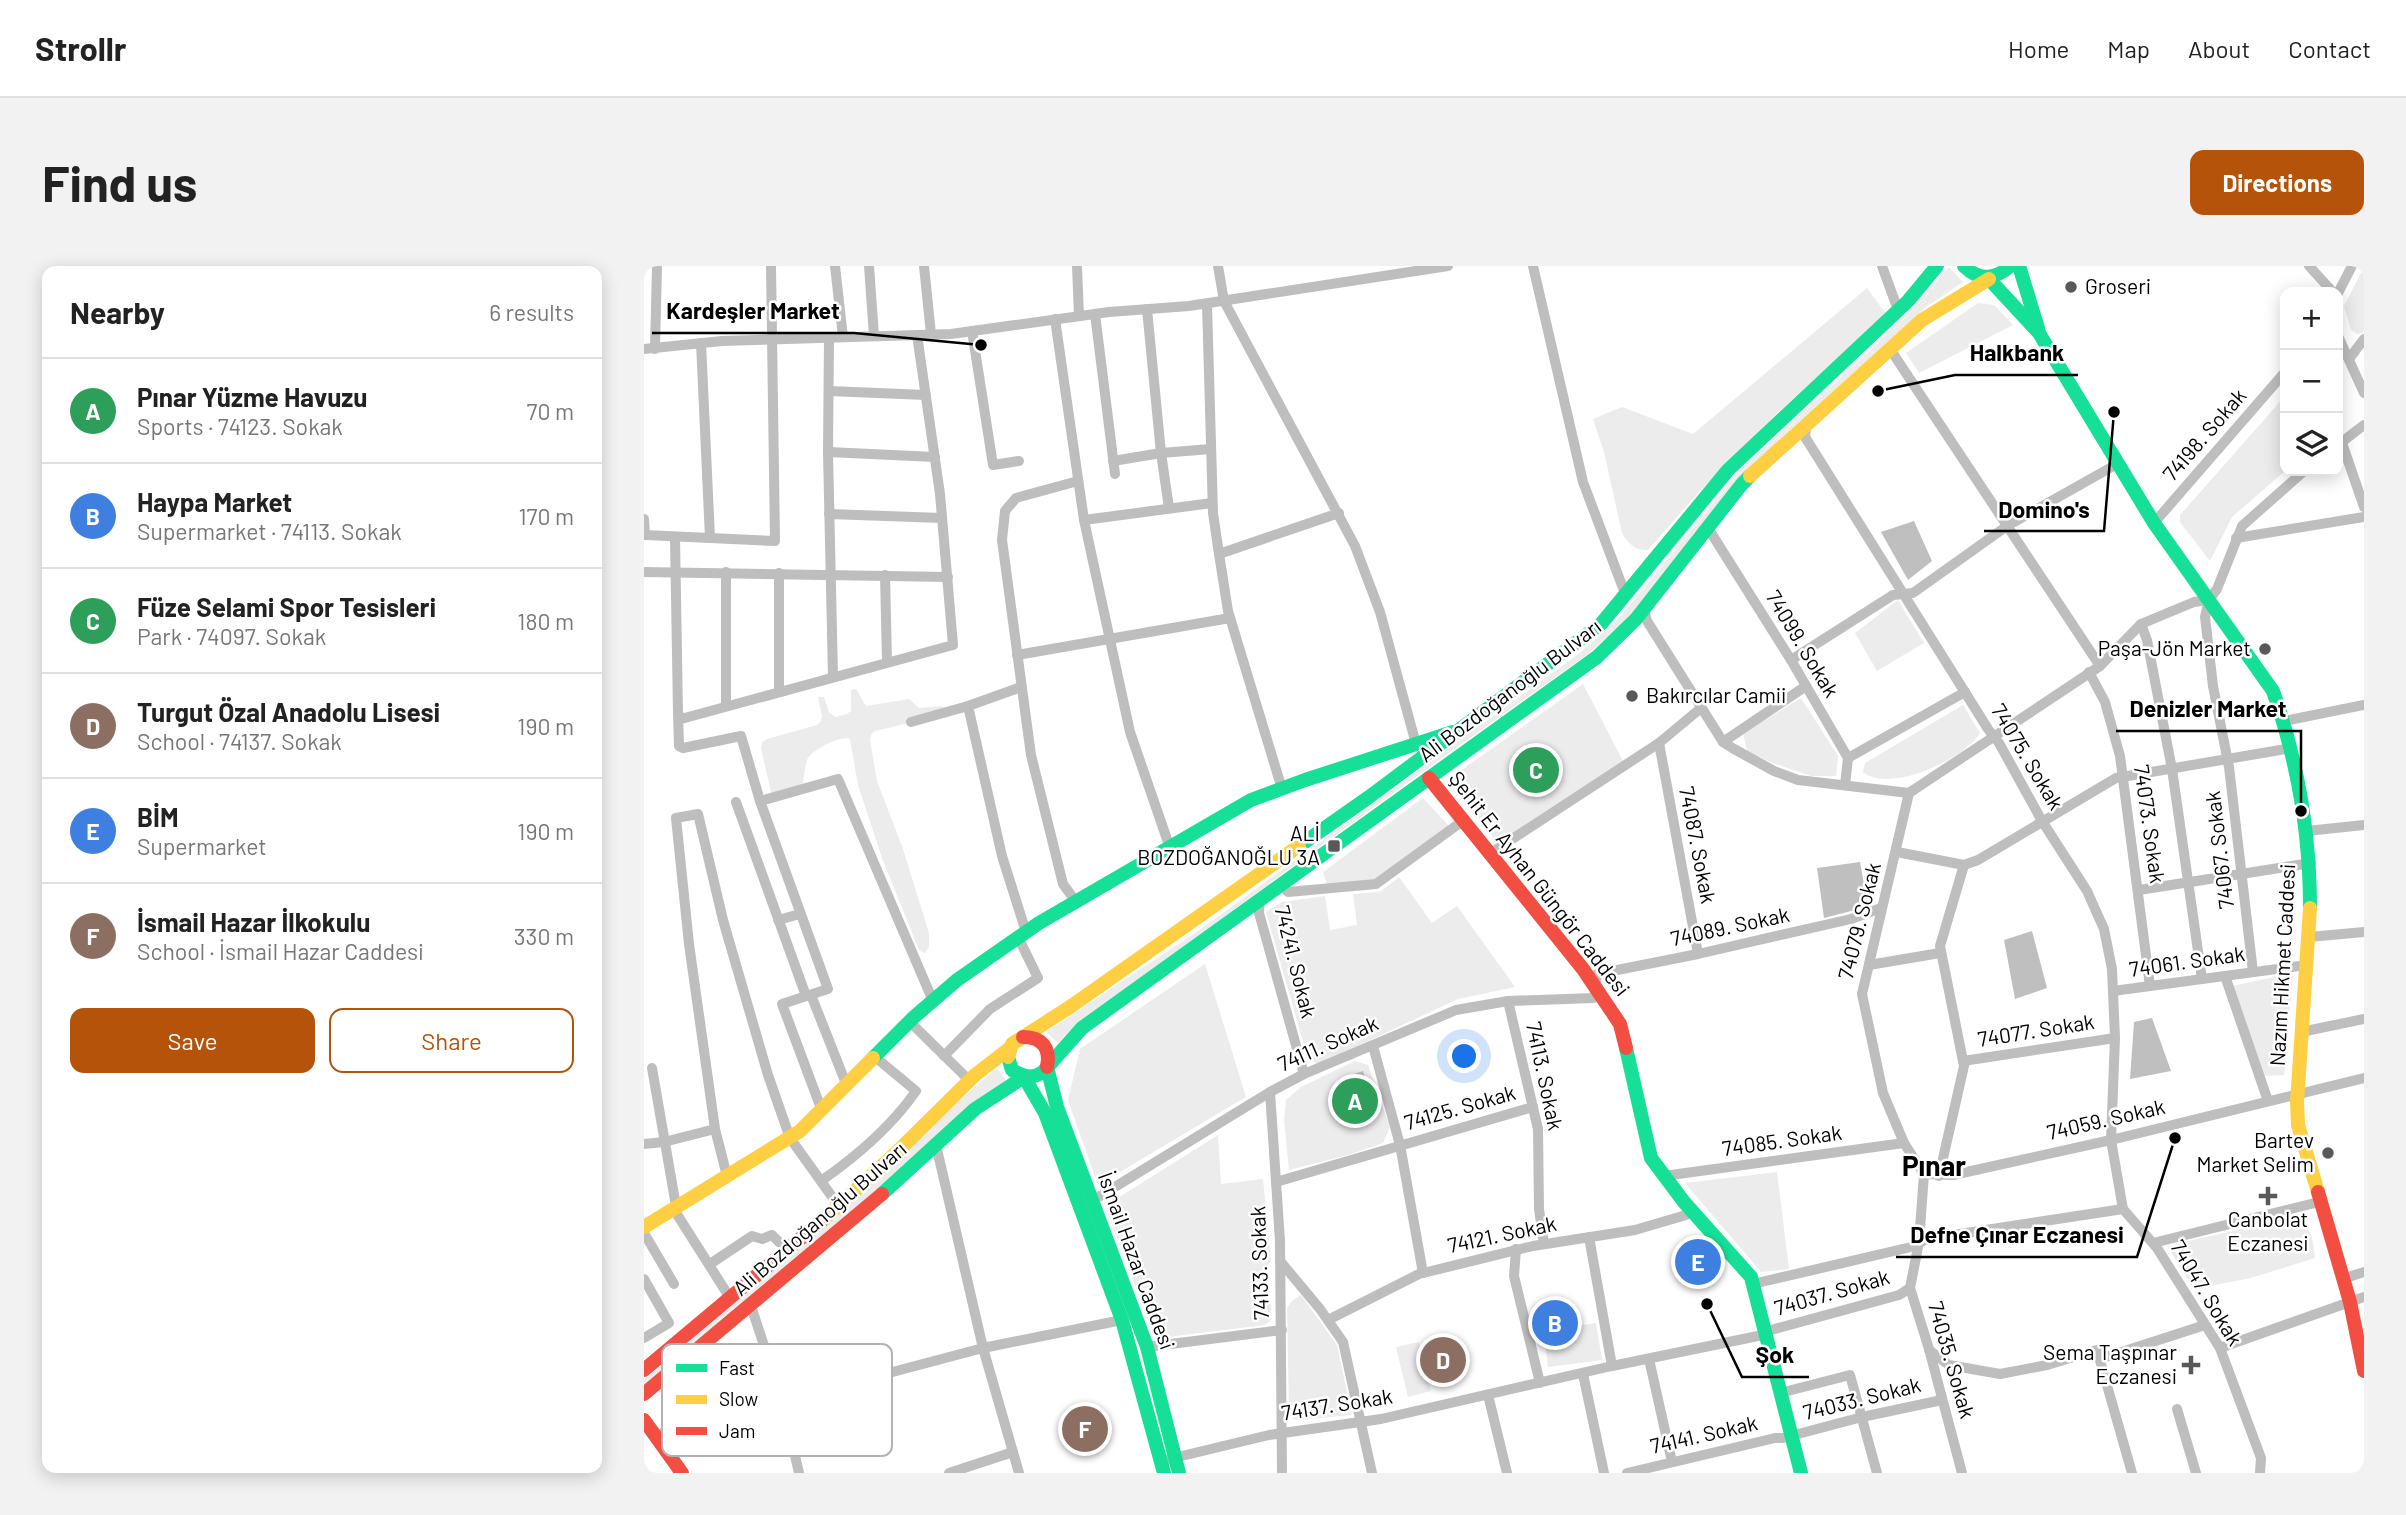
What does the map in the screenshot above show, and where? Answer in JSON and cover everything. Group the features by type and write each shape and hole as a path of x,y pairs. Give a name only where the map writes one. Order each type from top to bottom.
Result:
{"main road":[{"name":"Ali Bozdoğanoğlu Bulvarı","path":"1023,1037 1302,845 1601,624 1728,470 1898,310 1937,266"},
{"path":"1964,266 1972,274 1989,279 2039,333"},
{"name":"Ali Bozdoğanoğlu Bulvarı","path":"1047,1067 1082,1028 1597,657 1644,610 1742,484 1922,320 1998,276 2010,266"},
{"path":"2019,266 2039,333"},
{"name":"Nazım Hikmet Caddesi","path":"2039,333 2154,523 2273,691 2284,721 2292,748 2311,863 2309,937 2296,1095 2298,1125 2342,1279 2357,1300 2364,1371"},
{"path":"644,1227 790,1138 822,1111 910,1022 957,980 1076,902 1251,800 1458,731"},
{"name":"Şehit Er Ayhan Güngör Caddesi","path":"1429,778 1595,986 1620,1024 1651,1158 1692,1211 1751,1277 1801,1473"},
{"path":"1030,1036 1043,1041 1049,1053 1047,1067 1037,1076 1024,1077 1012,1070 1009,1064 1010,1048 1023,1037 1030,1036"},
{"name":"Ali Bozdoğanoğlu Bulvarı","path":"675,1344 838,1205 970,1080 1010,1048"},
{"name":"İsmail Hazar Caddesi","path":"1047,1067 1058,1107 1147,1347 1167,1464"},
{"name":"Ali Bozdoğanoğlu Bulvarı","path":"705,1344 985,1101 1024,1077"},
{"name":"İsmail Hazar Caddesi","path":"1024,1077 1045,1113 1122,1320 1167,1464 1179,1473"},
{"name":"Ali Bozdoğanoğlu Bulvarı","path":"644,1370 662,1355"},
{"name":"Ali Bozdoğanoğlu Bulvarı","path":"644,1394 662,1379"},
{"path":"644,1419 662,1445"},
{"path":"670,1456 682,1473"}],"street":[{"path":"657,266 649,349 701,343 972,331 1095,314 1207,304 1448,266"},
{"path":"644,519 645,536 775,541 771,266"},
{"path":"835,266 843,337"},
{"path":"869,266 874,336"},
{"path":"924,266 931,334"},
{"path":"1077,266 1079,316"},
{"path":"1218,266 1224,301 1355,546 1380,612 1416,744"},
{"path":"1533,266 1583,482 1626,596"},
{"path":"1882,266 1898,310"},
{"path":"2309,266 2328,287"},
{"path":"2341,287 2352,266"},
{"path":"1207,304 1212,503 1219,554 1230,618 1282,789"},
{"path":"1147,309 1169,508"},
{"path":"1095,314 1115,474"},
{"path":"1055,319 1084,520 1130,732 1170,848"},
{"path":"972,331 993,465 1019,461"},
{"path":"678,713 681,719 953,645 935,457 917,335"},
{"path":"830,338 828,452 833,677"},
{"path":"2349,359 2364,339"},
{"path":"701,343 710,538"},
{"path":"2343,346 2364,393"},
{"path":"1890,349 2100,666"},
{"name":"74198. Sokak","path":"2154,523 2280,378"},
{"path":"829,391 926,395"},
{"path":"2343,442 2364,425"},
{"name":"74075. Sokak","path":"1806,426 1804,437 1994,736 2042,821 2087,891 2104,929 2112,969 2115,1038 2111,1140"},
{"path":"1114,461 1161,453 1211,449"},
{"path":"828,452 935,457"},
{"path":"2343,452 2364,507"},
{"path":"1791,660 1893,594 1913,593 2007,526 2116,464"},
{"path":"1644,610 1647,621 1723,742 1774,771 1798,779 1909,793 2100,666 2141,624 2194,602 2209,600 2217,589 2242,526 2298,476"},
{"path":"1076,902 1063,884 1031,755 1002,540 1005,511 1016,498 1078,481"},
{"path":"1084,520 1212,503"},
{"path":"1219,554 1339,513"},
{"path":"829,514 942,518"},
{"path":"2236,538 2364,517"},
{"name":"74099. Sokak","path":"1708,528 1791,660 1848,758"},
{"path":"675,537 679,746 683,748 741,736 760,801 828,989 782,1004 822,1111"},
{"path":"644,572 948,577"},
{"path":"726,572 726,706"},
{"path":"779,573 779,691"},
{"path":"885,575 887,662"},
{"name":"74067. Sokak","path":"2209,600 2205,617 2206,640 2228,759 2253,972"},
{"path":"1017,654 1230,618"},
{"path":"2141,624 2147,640 2172,769 2202,979"},
{"name":"74073. Sokak","path":"2089,672 2105,702 2120,756 2151,986"},
{"path":"1723,742 1806,686"},
{"path":"912,722 1021,687"},
{"path":"1845,785 1848,758 1965,692"},
{"path":"2284,721 2364,705"},
{"path":"944,1056 990,1009 1038,978 1022,935 968,706"},
{"path":"1491,853 1659,743 1701,708"},
{"name":"74087. Sokak","path":"1659,743 1698,954"},
{"path":"1897,852 1964,865 1978,860 2116,778 2292,748"},
{"path":"760,801 838,779 933,1001"},
{"name":"74079. Sokak","path":"1909,793 1862,994 1883,1093 1905,1143 1924,1174"},
{"path":"736,802 778,920 847,1086"},
{"path":"727,1176 715,1129 689,944 676,818 698,814 723,920 768,1075 790,1138 838,1205"},
{"path":"1281,884 1287,892 1376,884 1464,820"},
{"path":"2307,831 2364,825"},
{"path":"2139,890 2311,863"},
{"path":"1939,1176 1964,1066 1940,946 1964,865"},
{"name":"74241. Sokak","path":"1260,900 1259,912 1304,1074"},
{"name":"74089. Sokak","path":"1595,986 1597,974 1851,919 1881,908"},
{"path":"778,920 800,914"},
{"path":"2309,937 2364,932"},
{"path":"1869,965 1940,953"},
{"name":"74061. Sokak","path":"2113,992 2307,965"},
{"path":"2225,976 2267,1101"},
{"name":"74111. Sokak","path":"1092,1201 1304,1074 1457,1010 1508,1001 1594,998 1595,986"},
{"name":"74113. Sokak","path":"1508,1001 1538,1129 1539,1209 1544,1244"},
{"path":"2301,1032 2364,1019"},
{"path":"910,1022 970,1080"},
{"name":"74077. Sokak","path":"1963,1061 2115,1038"},
{"path":"1373,1046 1400,1145 1423,1273"},
{"path":"821,1181 849,1162 866,1146 900,1113 916,1091 875,1057"},
{"path":"652,1068 675,1207 730,1298"},
{"name":"74059. Sokak","path":"1924,1174 1953,1175 2111,1140 2364,1078"},
{"name":"74133. Sokak","path":"1270,1092 1280,1261 1282,1473"},
{"name":"74125. Sokak","path":"1276,1182 1533,1107"},
{"path":"644,1144 664,1142 715,1129"},
{"path":"1753,1284 1911,1247 1919,1242 2123,1209 2111,1140"},
{"name":"74085. Sokak","path":"1666,1179 1671,1175 1905,1143"},
{"path":"936,1145 983,1348 1019,1473"},
{"name":"74035. Sokak","path":"1924,1174 1919,1242 1910,1288 1962,1473"},
{"path":"2153,1243 2319,1202"},
{"name":"74047. Sokak","path":"2123,1209 2153,1243 2220,1348 2261,1458 2260,1473"},
{"name":"74121. Sokak","path":"1328,1320 1423,1273 1516,1249 1635,1230 1692,1211"},
{"path":"644,1233 674,1284"},
{"path":"710,1264 752,1236 762,1240 772,1236 780,1243"},
{"path":"1589,1237 1612,1366"},
{"path":"1516,1249 1514,1276 1541,1383"},
{"path":"1280,1261 1343,1342 1372,1473"},
{"path":"2342,1279 2364,1272"},
{"path":"644,1279 669,1323 644,1338"},
{"name":"74037. Sokak","path":"1764,1333 1899,1295 1910,1288"},
{"path":"2220,1348 2357,1300"},
{"path":"751,1306 764,1344"},
{"path":"892,1372 983,1348 1122,1320"},
{"path":"1929,1349 1949,1365 2000,1374 2098,1355 2205,1325"},
{"path":"1147,1347 1282,1330"},
{"name":"74137. Sokak","path":"1167,1464 1281,1433 1360,1423 1764,1333"},
{"path":"2098,1355 2132,1473"},
{"path":"1649,1360 1672,1462"},
{"path":"1583,1374 1604,1473"},
{"path":"1780,1393 1850,1375 1877,1473"},
{"path":"1488,1395 1507,1473"},
{"name":"74033. Sokak","path":"1791,1436 1942,1400"},
{"path":"2177,1409 2196,1473"},
{"path":"655,1435 662,1433"},
{"name":"74141. Sokak","path":"1627,1473 1791,1436"},
{"path":"950,1473 1013,1452"}],"shaded area":[{"path":"1949,267 1963,282 1926,307 1780,439 1622,624 1584,657 1074,1026 1058,1043 1046,1032 1201,929 1581,652 1617,620 1741,469 1868,352"},
{"path":"2364,267 2364,330 2357,334 2351,330 2344,306"},
{"path":"1867,288 1886,314 1773,417 1696,495 1648,550 1636,548 1629,543 1622,533 1604,452 1593,419 1622,407 1693,434"},
{"path":"1978,303 1994,305 2013,325 1919,373 1906,353"},
{"path":"2280,402 2280,475 2232,517 2210,561 2180,522 2180,515"},
{"path":"1914,521 1932,561 1908,580 1881,532"},
{"path":"1898,600 1924,643 1877,671 1855,633"},
{"path":"1583,684 1623,761 1498,843 1449,779"},
{"path":"856,689 866,706 909,699 919,708 942,706 951,713 875,731 870,740 877,781 903,849 929,933 929,947 925,953 919,950 882,858 858,785 850,739 833,741 810,756 806,763 802,789 773,796 771,792 762,742 817,725 822,716 818,697 824,697 829,712 835,717 847,714 851,711 851,690"},
{"path":"1801,698 1838,756 1836,776 1811,776 1747,751 1743,733"},
{"path":"1963,705 1980,733 1959,753 1943,763 1908,776 1875,778 1863,772 1865,763"},
{"path":"1423,798 1449,826 1374,882 1327,884 1323,872"},
{"path":"1860,862 1866,895 1855,910 1824,918 1817,868"},
{"path":"1399,877 1432,923 1457,906 1515,987 1458,999 1319,1064 1308,1059 1266,912 1282,902 1325,896 1330,930 1357,925 1353,894 1380,892"},
{"path":"2032,931 2047,988 2015,999 2004,940"},
{"path":"1205,964 1246,1097 1098,1185 1068,1100 1080,1049"},
{"path":"2293,973 2284,1075 2259,1076 2228,987"},
{"path":"2152,1018 2171,1071 2130,1079 2134,1022"},
{"path":"1355,1061 1368,1065 1390,1127 1383,1143 1289,1170 1284,1120 1286,1100 1301,1087"},
{"path":"997,1068 1006,1080 695,1344 687,1344 838,1216 929,1127"},
{"path":"1363,1071 1375,1110 1351,1118 1339,1079"},
{"path":"1218,1135 1221,1184 1263,1179 1271,1261 1267,1267 1272,1319 1265,1325 1159,1338 1154,1336 1106,1209 1113,1201"},
{"path":"1777,1172 1789,1269 1761,1272 1685,1183"},
{"path":"2298,1216 2309,1230 2315,1258 2251,1278 2194,1289 2167,1246"},
{"path":"1301,1295 1337,1345 1352,1415 1300,1420 1293,1419 1289,1412 1287,1308"},
{"path":"1596,1323 1602,1360 1548,1367 1544,1331"},
{"path":"1419,1342 1431,1391 1408,1397 1396,1347"},
{"path":"662,1365 662,1372 644,1387 644,1380"}],"traffic: fast":[{"path":"1299,846 1601,624 1728,470 1908,301 1937,266"},
{"path":"1964,266 1975,274 1987,277 1999,274 2010,266"},
{"path":"2019,266 2038,328"},
{"path":"1989,279 2039,333 2154,523 2273,691 2301,798 2308,852 2310,908"},
{"path":"1008,1057 1012,1070 1020,1074 1031,1076 1043,1072 1082,1028 1597,657 1636,619 1750,476"},
{"path":"873,1058 914,1017 957,980 1039,923 1251,800 1453,732"},
{"path":"1626,1048 1651,1158 1684,1202 1751,1277 1801,1473"},
{"path":"1047,1067 1057,1107 1147,1347 1179,1473"},
{"path":"1024,1077 1045,1113 1122,1320 1164,1473"},
{"path":"882,1194 975,1109 1024,1077"}],"traffic: slow":[{"path":"1750,476 1922,320 1989,279"},
{"path":"1008,1057 1012,1044 1070,1007 1299,846"},
{"path":"2310,908 2297,1102 2298,1125 2318,1192"},
{"path":"825,1218 975,1075 1010,1048"},
{"path":"644,1227 800,1131 873,1058"}],"traffic: jam":[{"path":"1429,778 1583,969 1620,1024 1626,1048"},
{"path":"1023,1037 1035,1039 1044,1045 1048,1054 1047,1067"},
{"path":"2318,1192 2350,1302 2364,1371"},
{"path":"704,1344 882,1194"},
{"path":"675,1344 825,1218"},
{"path":"644,1370 662,1355"},
{"path":"644,1394 662,1379"},
{"path":"644,1420 662,1445"},
{"path":"670,1456 682,1473"}],"place":[{"name":"Groseri","path":"2071,287"},
{"name":"Kardeşler Market","path":"981,345"},
{"name":"Halkbank","path":"1878,391"},
{"name":"Domino's","path":"2114,412"},
{"name":"Paşa-Jön Market","path":"2265,649"},
{"name":"Bakırcılar Camii","path":"1632,696"},
{"name":"Füze Selami Spor Tesisleri","path":"1536,770"},
{"name":"Denizler Market","path":"2301,811"},
{"name":"ALİ BOZDOĞANOĞLU 3A","path":"1334,846"},
{"name":"Pınar Yüzme Havuzu","path":"1355,1101"},
{"name":"Defne Çınar Eczanesi","path":"2175,1138"},
{"name":"Bartev Market Selim","path":"2328,1153"},
{"name":"Canbolat Eczanesi","path":"2268,1196"},
{"name":"BİM","path":"1698,1262"},
{"name":"Şok","path":"1707,1304"},
{"name":"Haypa Market","path":"1555,1323"},
{"name":"Turgut Özal Anadolu Lisesi","path":"1443,1360"},
{"name":"Sema Taşpınar Eczanesi","path":"2191,1365"},
{"name":"İsmail Hazar İlkokulu","path":"1085,1429"}],"district":[{"name":"Pınar","path":"1934,1166"}]}
